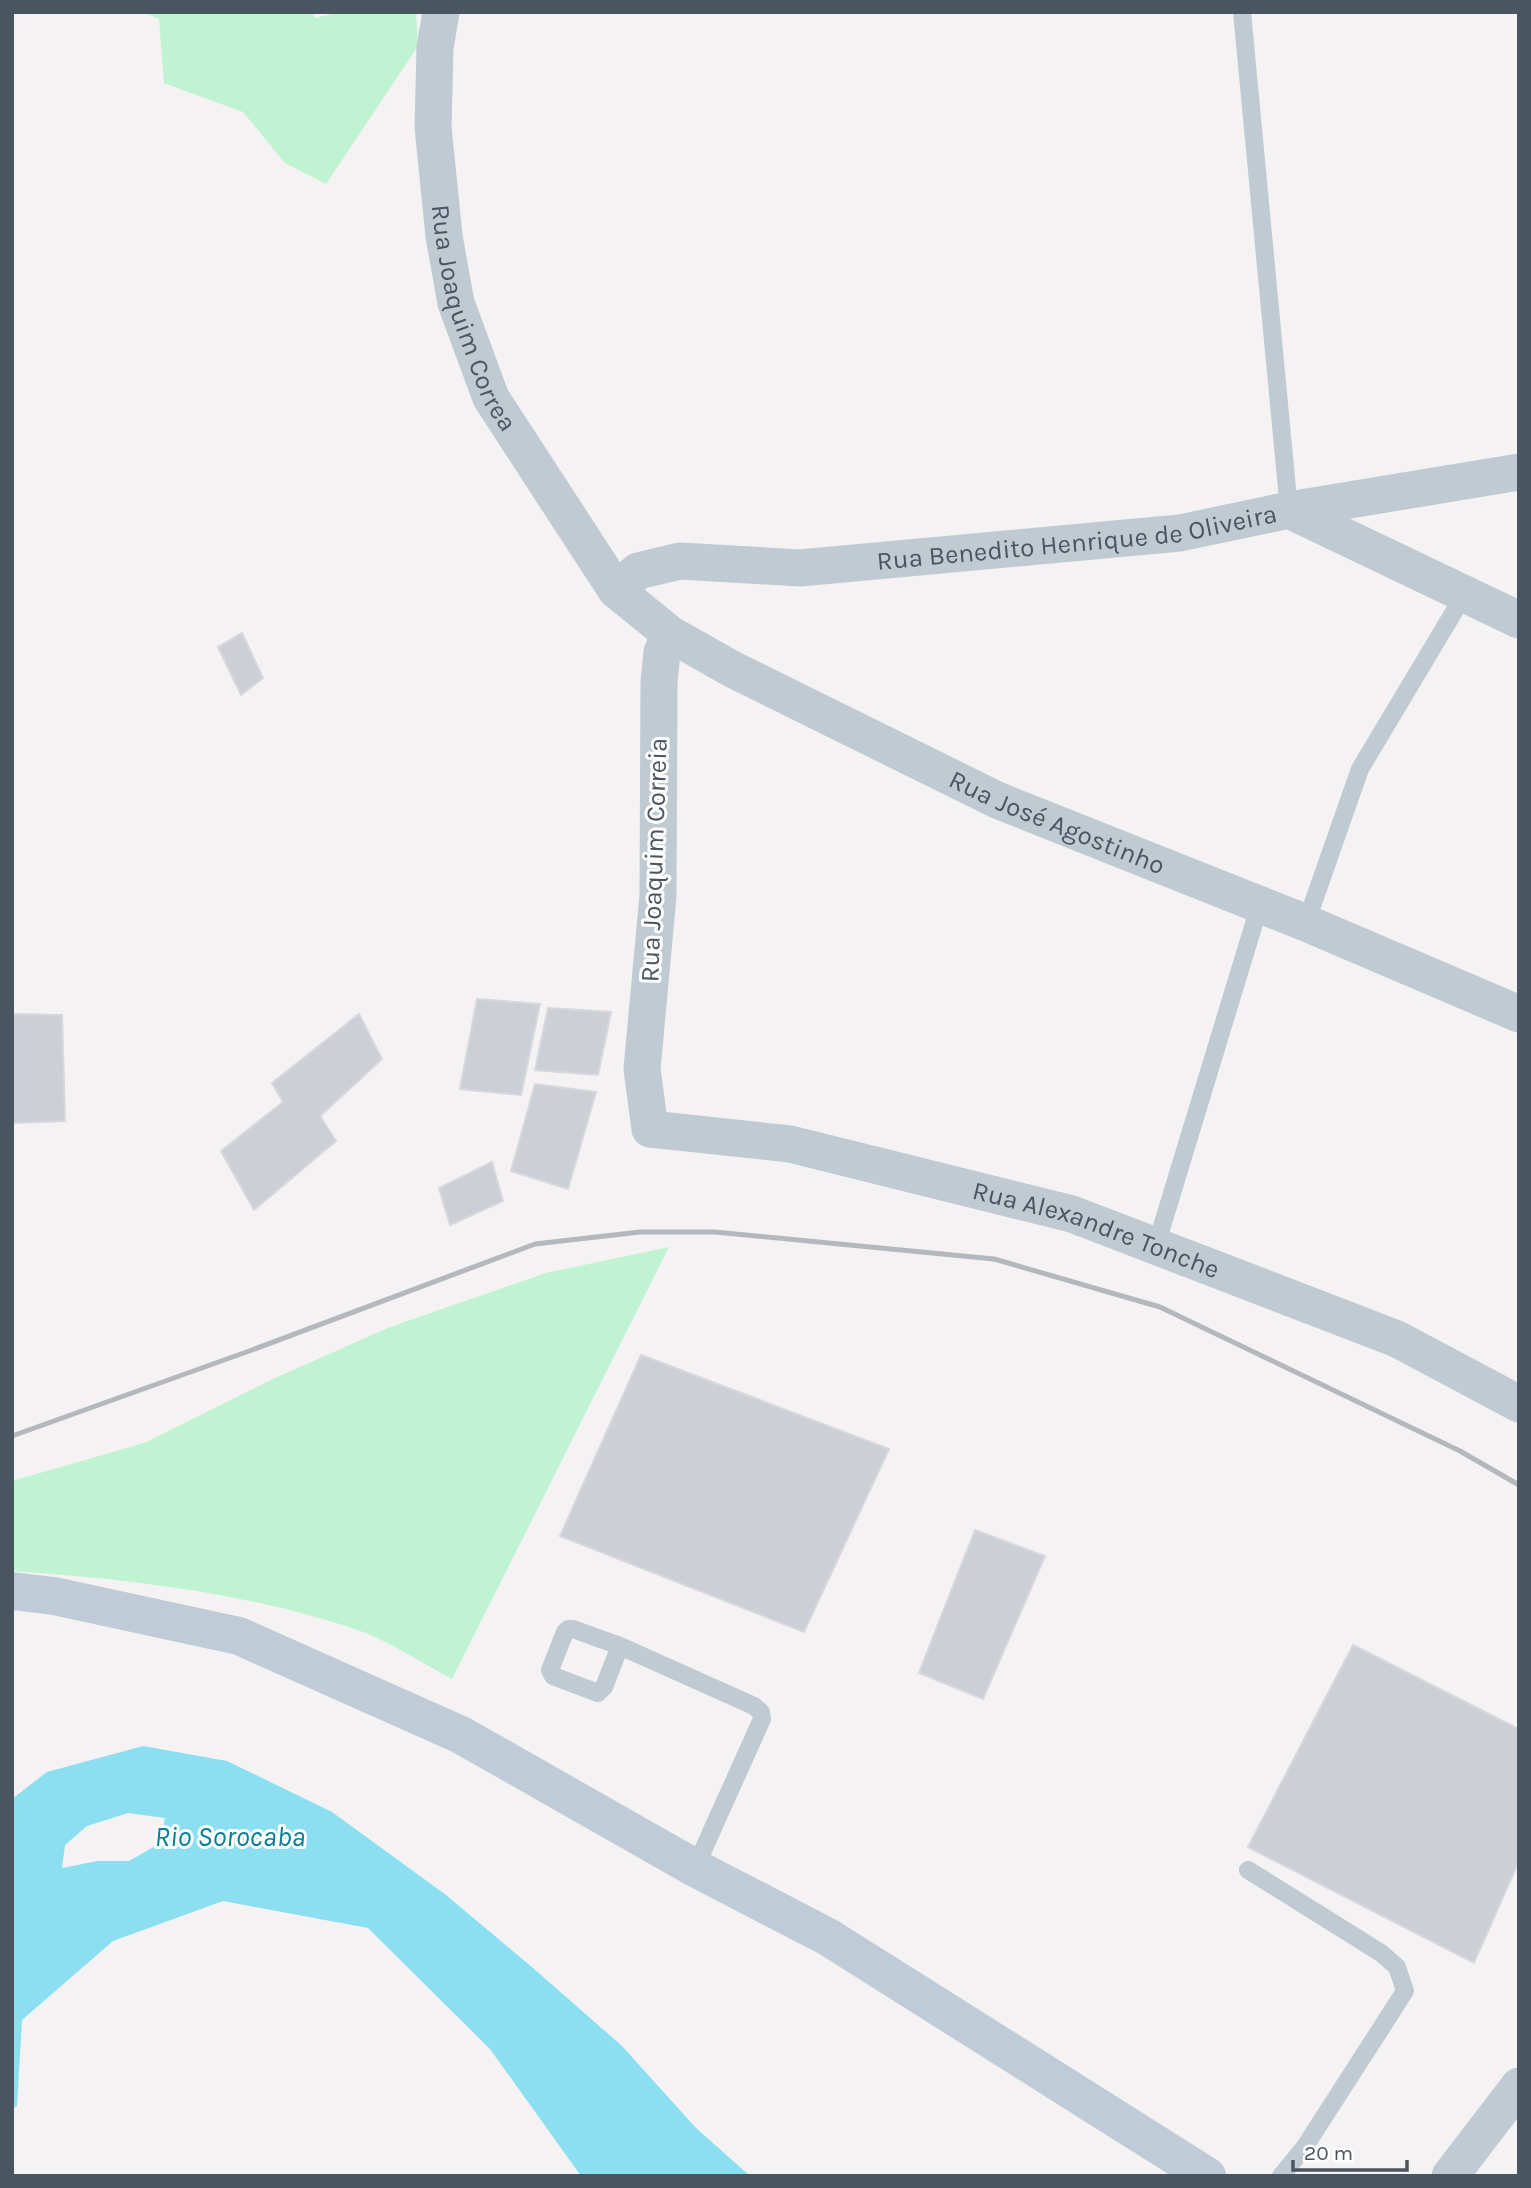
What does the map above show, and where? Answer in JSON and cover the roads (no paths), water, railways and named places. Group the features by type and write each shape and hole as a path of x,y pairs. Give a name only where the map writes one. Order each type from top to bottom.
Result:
{"main road":[{"path":"12,1591 54,1596 239,1636 461,1734 695,1868 828,1937 1207,2176"}],"street":[{"name":"Rua Joaquim Correa","path":"442,12 435,48 433,127 444,236 456,303 491,398 616,590"},
{"path":"1289,509 1519,472"},
{"name":"Rua Benedito Henrique de Oliveira","path":"616,590 638,571 680,561 800,568 1180,533 1289,509 1519,620"},
{"name":"Rua José Agostinho","path":"616,590 670,634 732,669 997,800 1307,923 1519,1014"},
{"name":"Rua Joaquim Correia","path":"650,1129 642,1069 658,896 659,682 662,652 670,634"},
{"name":"Rua Alexandre Tonche","path":"650,1129 790,1144 1072,1214 1396,1339 1519,1404"},
{"path":"1450,2176 1519,2086"}],"lane":[{"path":"1242,12 1289,509"},
{"path":"1307,923 1360,769 1464,595"},
{"path":"1156,1246 1259,904"},
{"path":"620,1646 754,1706 761,1712 762,1719 695,1868"},
{"path":"1248,1870 1381,1953 1397,1967 1405,1991 1304,2148 1281,2176"}],"water":[{"name":"Rio Sorocaba","path":"143,1746 227,1761 332,1812 446,1895 533,1968 622,2046 696,2128 750,2176 581,2176 490,2049 368,1928 223,1901 113,1941 22,2020 17,2106 12,2109 12,1799 47,1772","holes":["128,1813 165,1818 159,1844 129,1861 98,1861 62,1868 65,1845 87,1826"]}],"railway":[{"path":"12,1436 535,1244 640,1232 715,1232 994,1259 1160,1307 1460,1451 1519,1485"}]}
